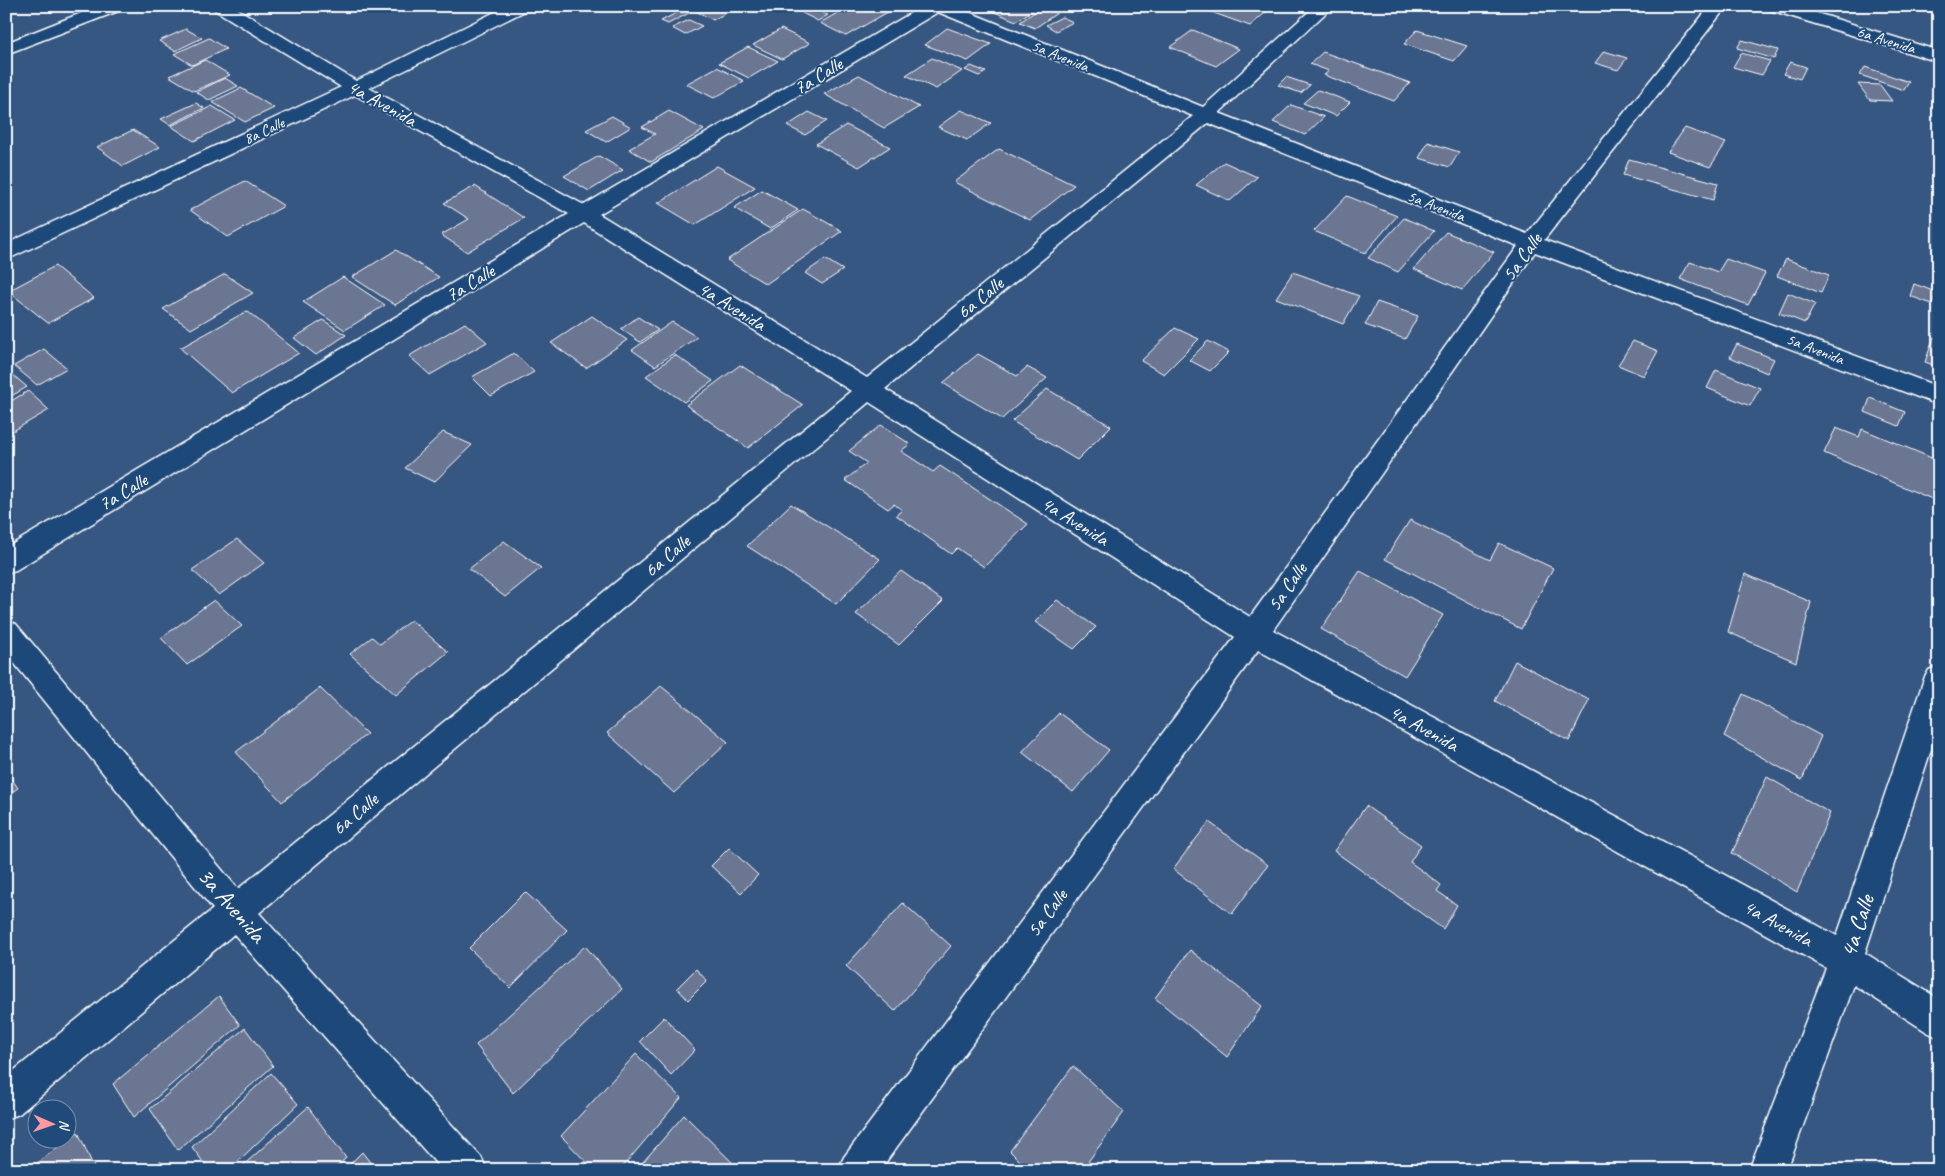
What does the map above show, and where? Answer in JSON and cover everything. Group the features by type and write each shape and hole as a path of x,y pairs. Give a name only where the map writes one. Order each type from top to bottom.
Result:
{"street":[{"path":"6,49 115,6"},
{"name":"4a Avenida","path":"221,6 355,88 584,214 868,390 1254,634 1846,960 1939,1020"},
{"name":"8a Calle","path":"6,253 355,88 521,6"},
{"name":"5a Avenida","path":"937,6 1206,115 1531,243 1939,396"},
{"name":"7a Calle","path":"6,562 584,214 937,6"},
{"name":"6a Calle","path":"6,1102 868,390 1206,115 1325,6"},
{"name":"5a Calle","path":"857,1170 1254,634 1531,243 1719,6"},
{"name":"6a Avenida","path":"1776,6 1939,57"},
{"name":"3a Avenida","path":"6,632 236,912 468,1170"},
{"name":"4a Calle","path":"1768,1170 1846,960 1939,679"}],"building":[{"path":"686,6 739,6 713,20"},
{"path":"849,6 887,6 893,9 846,36 820,23"},
{"path":"988,6 1039,6 1016,21 985,8"},
{"path":"1202,6 1272,7 1250,26 1200,8"},
{"path":"1042,7 1057,13 1035,28 1020,22"},
{"path":"812,8 828,15 818,21 802,13"},
{"path":"684,9 691,12 668,24 661,21"},
{"path":"1062,17 1073,22 1056,31 1046,25"},
{"path":"689,20 702,26 685,35 672,28"},
{"path":"947,28 991,44 968,61 925,45"},
{"path":"186,29 202,38 175,51 159,41"},
{"path":"781,29 810,43 782,59 753,45"},
{"path":"1193,30 1239,49 1216,66 1170,47"},
{"path":"1417,30 1467,46 1454,61 1404,44"},
{"path":"1939,32 1939,49 1930,47"},
{"path":"209,38 226,49 192,65 174,54"},
{"path":"1742,40 1778,50 1774,59 1737,48"},
{"path":"748,47 778,61 749,78 719,63"},
{"path":"1604,51 1627,58 1618,70 1595,63"},
{"path":"1323,52 1410,83 1394,101 1324,75 1329,71 1310,64"},
{"path":"1741,53 1770,61 1762,75 1733,67"},
{"path":"932,58 962,71 936,89 906,75"},
{"path":"205,60 230,75 194,91 169,76"},
{"path":"1790,62 1806,67 1800,79 1783,74"},
{"path":"971,66 986,72 979,76 965,70"},
{"path":"717,67 744,81 714,98 686,84"},
{"path":"1865,67 1909,82 1904,90 1860,75"},
{"path":"859,75 919,107 884,128 824,94"},
{"path":"1286,77 1310,85 1301,93 1278,85"},
{"path":"225,78 238,86 209,100 196,92"},
{"path":"1858,84 1880,85 1892,101 1870,100"},
{"path":"241,88 274,108 245,122 212,102"},
{"path":"1318,90 1350,102 1336,116 1303,103"},
{"path":"196,103 204,108 170,125 161,119"},
{"path":"1291,105 1324,117 1305,135 1273,122"},
{"path":"212,106 235,120 194,141 171,126"},
{"path":"961,110 991,123 967,140 938,127"},
{"path":"669,111 704,130 651,162 629,149 655,134 642,127"},
{"path":"809,112 827,121 805,135 787,126"},
{"path":"612,116 631,127 606,142 586,130"},
{"path":"846,125 890,147 859,167 816,144"},
{"path":"1685,128 1726,143 1710,167 1668,152"},
{"path":"133,130 160,147 123,166 97,147"},
{"path":"1428,142 1459,152 1450,167 1419,158"},
{"path":"999,149 1074,185 1030,220 954,182"},
{"path":"599,156 623,170 589,191 564,176"},
{"path":"1629,159 1718,183 1713,200 1623,175"},
{"path":"1224,162 1257,177 1230,201 1196,185"},
{"path":"717,166 755,187 695,225 658,203"},
{"path":"245,181 284,206 228,237 190,210"},
{"path":"475,186 524,218 467,252 441,235 469,219 444,203"},
{"path":"762,190 798,210 770,229 734,208"},
{"path":"1347,196 1397,216 1365,253 1314,231"},
{"path":"803,209 842,231 766,284 727,260"},
{"path":"1404,218 1434,231 1398,272 1368,258"},
{"path":"1446,232 1494,252 1462,290 1414,269"},
{"path":"396,250 439,277 395,305 352,277"},
{"path":"825,259 843,270 822,284 805,273"},
{"path":"1726,259 1765,273 1748,305 1680,279 1690,262 1718,272"},
{"path":"1786,259 1829,275 1821,293 1777,276"},
{"path":"55,266 94,298 48,323 8,291"},
{"path":"1293,272 1359,296 1343,324 1276,298"},
{"path":"225,274 253,293 191,329 163,309"},
{"path":"343,277 385,305 345,330 303,302"},
{"path":"1914,284 1936,292 1932,304 1910,296"},
{"path":"1788,293 1815,304 1805,323 1779,313"},
{"path":"1377,302 1418,316 1405,339 1365,325"},
{"path":"247,311 299,353 232,393 180,348"},
{"path":"592,316 627,340 586,368 551,343"},
{"path":"638,317 658,330 640,342 621,329"},
{"path":"323,320 346,335 316,355 294,338"},
{"path":"672,322 697,337 655,366 632,350"},
{"path":"465,323 487,342 430,375 409,356"},
{"path":"1175,328 1199,339 1164,374 1141,361"},
{"path":"1934,337 1939,339 1939,367 1925,362"},
{"path":"1208,341 1229,352 1210,371 1189,360"},
{"path":"1633,341 1658,351 1644,376 1618,365"},
{"path":"1737,344 1774,359 1767,373 1730,357"},
{"path":"44,349 67,368 37,385 14,366"},
{"path":"514,353 534,372 491,396 472,377"},
{"path":"978,354 1017,376 1027,367 1047,378 1002,419 943,383"},
{"path":"675,355 713,381 684,402 646,376"},
{"path":"740,365 803,405 748,448 686,405"},
{"path":"6,369 27,387 6,399"},
{"path":"1716,370 1760,388 1750,406 1707,388"},
{"path":"1047,389 1111,426 1077,460 1012,421"},
{"path":"28,391 49,410 6,435 6,404"},
{"path":"1870,398 1905,412 1899,426 1865,412"},
{"path":"881,425 910,444 901,451 933,472 940,466 1028,524 984,567 957,548 951,554 896,515 902,510 894,504 888,509 845,480 867,463 849,451"},
{"path":"1836,428 1859,437 1862,429 1939,461 1939,502 1824,453"},
{"path":"443,432 472,445 434,482 405,468"},
{"path":"791,504 880,559 836,604 747,546"},
{"path":"1410,520 1490,560 1499,543 1553,568 1521,629 1385,559"},
{"path":"237,539 264,563 219,595 192,570"},
{"path":"504,541 541,568 505,597 469,569"},
{"path":"901,571 943,601 899,645 856,614"},
{"path":"1360,571 1443,615 1405,676 1321,629"},
{"path":"1745,574 1811,602 1796,662 1728,632"},
{"path":"214,600 242,626 187,665 161,638"},
{"path":"1057,600 1096,627 1074,649 1035,622"},
{"path":"411,620 448,652 396,695 350,654 372,637 380,644"},
{"path":"1515,661 1589,700 1569,741 1495,701"},
{"path":"661,686 728,742 674,793 607,733"},
{"path":"320,688 367,734 282,802 236,752"},
{"path":"1743,694 1821,736 1802,780 1724,736"},
{"path":"1059,713 1109,750 1073,792 1022,752"},
{"path":"6,771 18,788 6,796"},
{"path":"1767,777 1830,813 1797,892 1732,853"},
{"path":"1366,806 1421,845 1410,862 1441,885 1437,891 1457,905 1443,929 1334,851"},
{"path":"1209,822 1268,865 1232,914 1173,869"},
{"path":"729,848 758,875 741,893 711,866"},
{"path":"525,892 567,930 510,988 469,948"},
{"path":"903,903 951,946 895,1011 846,966"},
{"path":"585,946 622,989 513,1093 476,1045"},
{"path":"1190,950 1262,1006 1227,1057 1155,998"},
{"path":"696,969 707,981 688,1000 677,988"},
{"path":"219,996 240,1025 134,1117 113,1084"},
{"path":"664,1017 695,1050 671,1075 640,1041"},
{"path":"245,1028 273,1066 178,1150 150,1109"},
{"path":"636,1054 681,1098 620,1170 594,1170 561,1136"},
{"path":"1073,1066 1124,1112 1082,1170 1029,1170 1010,1151"},
{"path":"271,1073 298,1104 229,1170 209,1170 192,1147"},
{"path":"308,1107 346,1158 333,1170 238,1170"},
{"path":"684,1115 740,1170 636,1170"},
{"path":"78,1132 95,1170 28,1170 57,1148 78,1148"},
{"path":"362,1152 376,1170 344,1170"},
{"path":"160,1161 166,1170 151,1170"}]}
